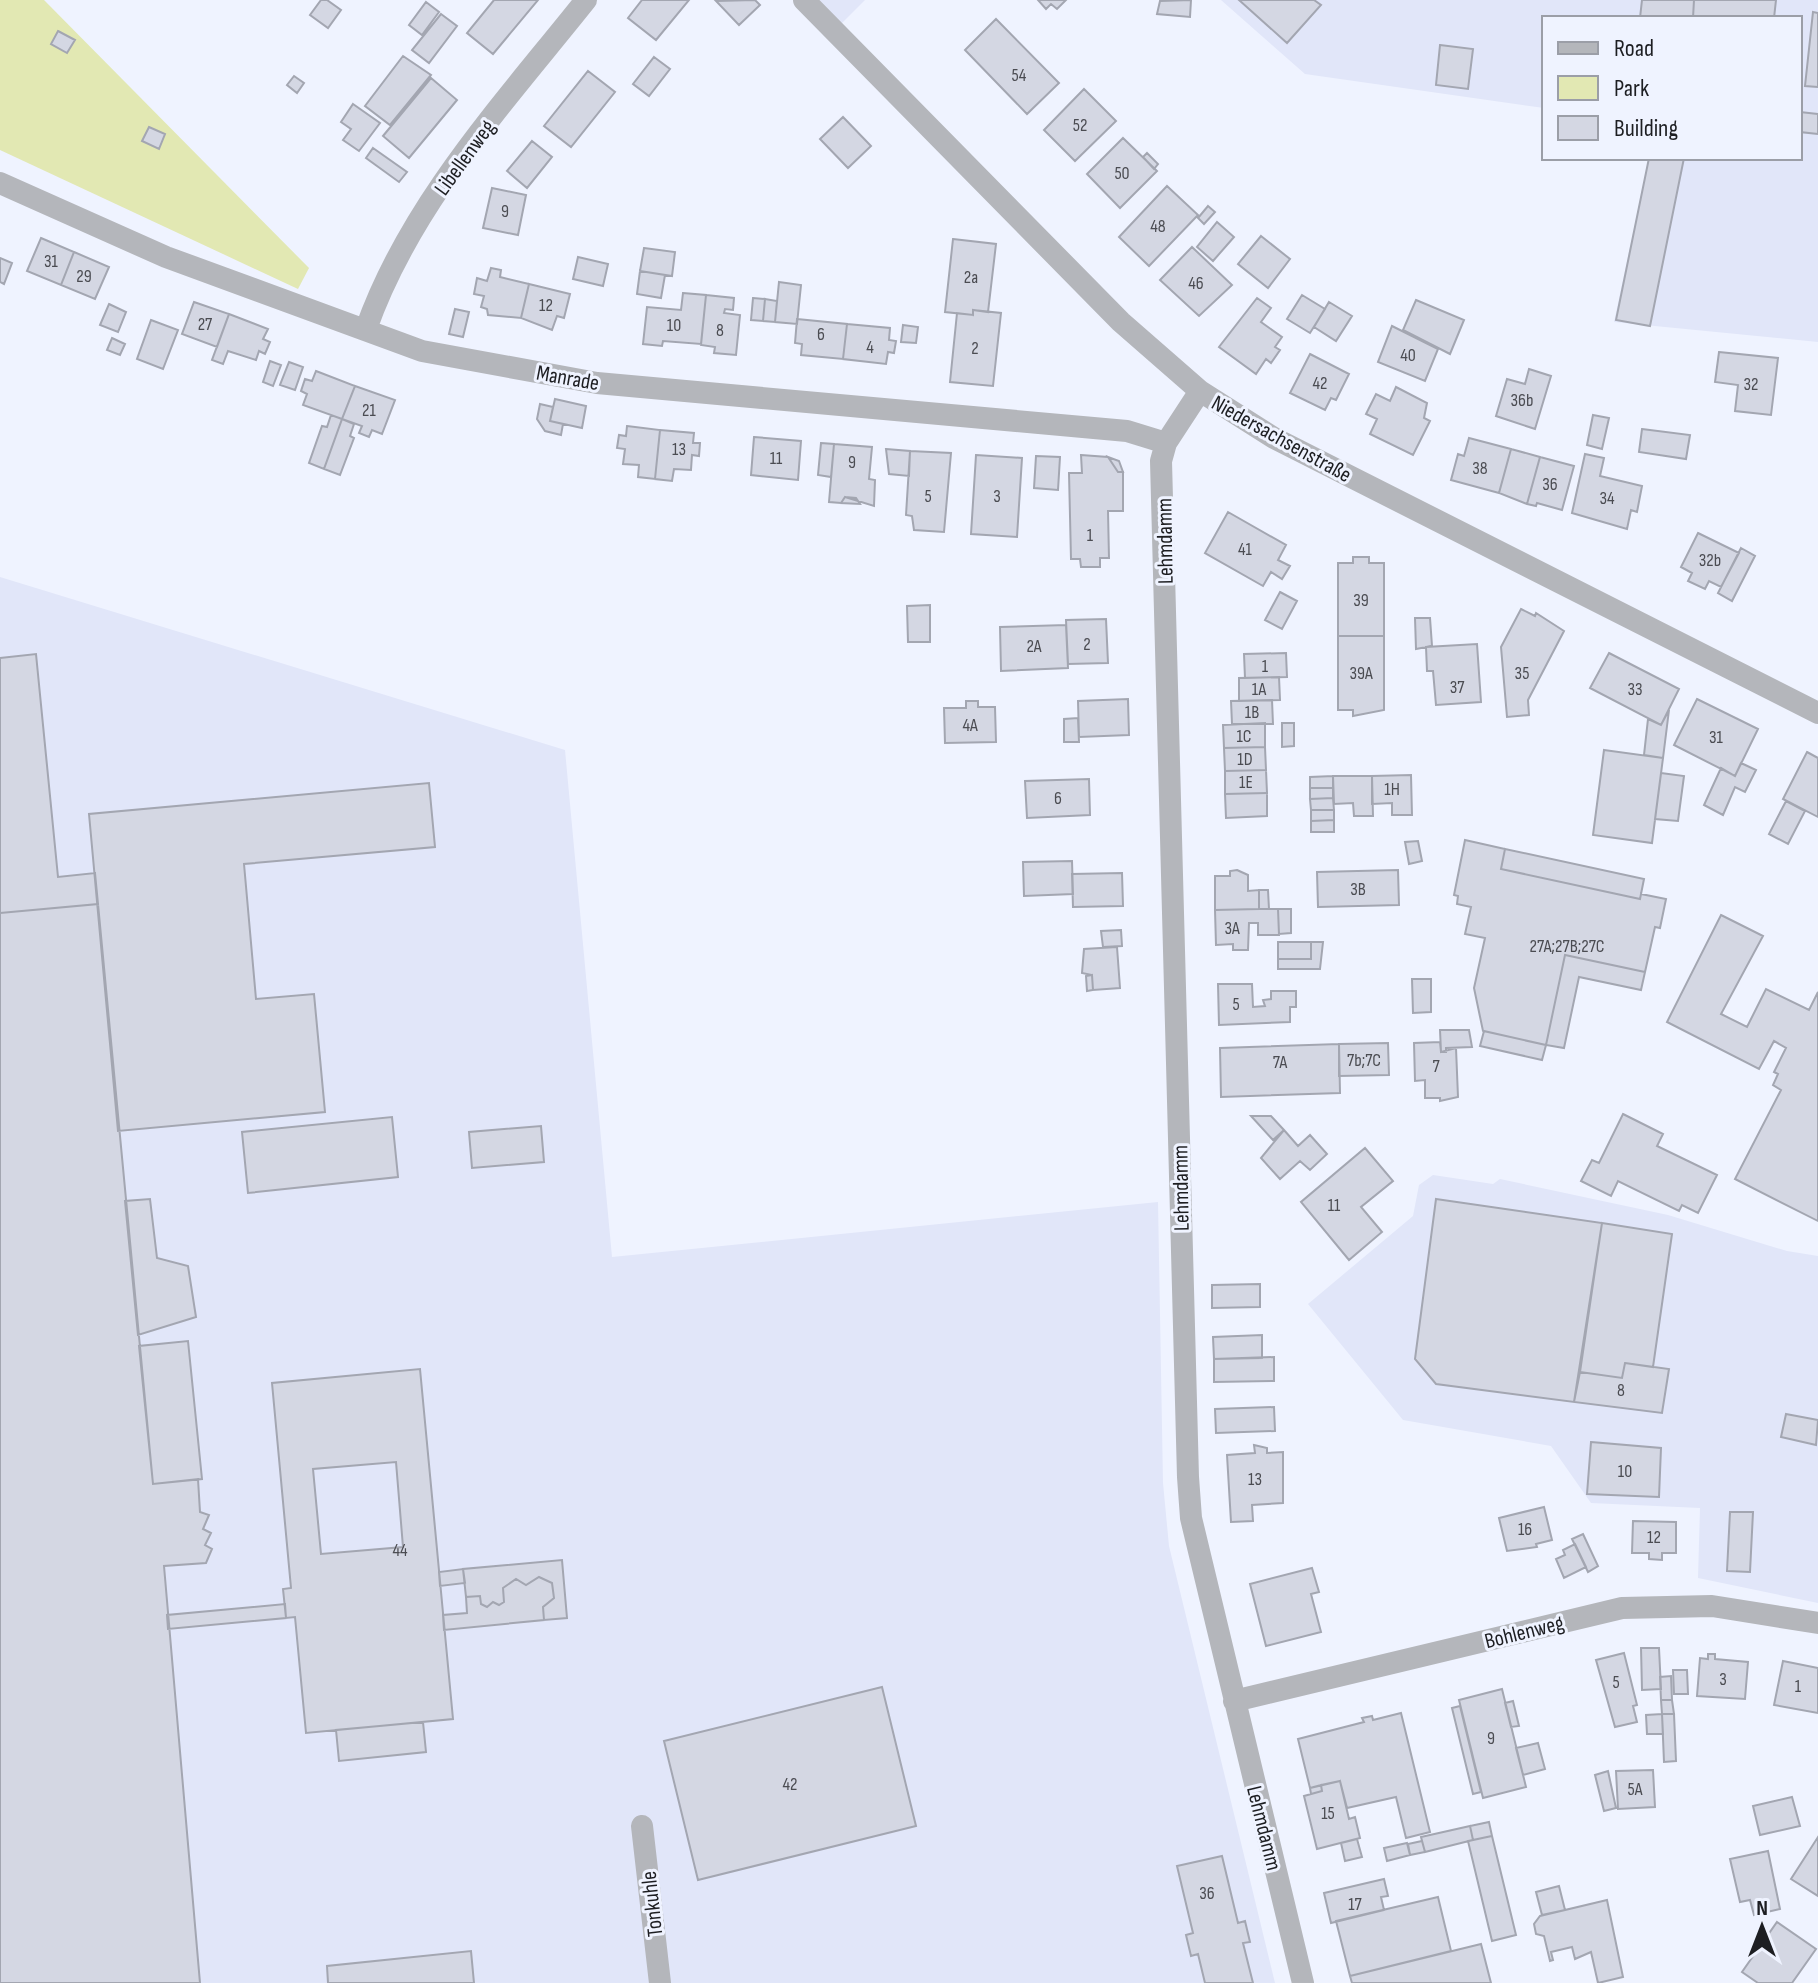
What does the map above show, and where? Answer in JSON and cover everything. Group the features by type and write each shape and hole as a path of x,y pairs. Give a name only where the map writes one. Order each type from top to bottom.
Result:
{"street":[{"name":"Libellenweg","path":"366,329 380,289 448,174 586,0"},
{"name":"Niedersachsenstraße","path":"804,0 1121,322 1200,391 1274,438 1818,713"},
{"name":"Manrade","path":"0,183 166,257 422,351 597,383 1127,431 1166,443"},
{"name":"Lehmdamm","path":"1200,391 1166,443 1161,461 1188,1477 1191,1518 1303,1983"},
{"name":"Bohlenweg","path":"1234,1701 1622,1608 1712,1606 1818,1623"},
{"name":"Tonkuhle","path":"642,1826 660,1983"}],"shaded area":[{"path":"804,0 865,0 834,31"},
{"path":"1221,0 1818,0 1818,342 1614,322 1649,160 1802,160 1802,16 1542,16 1542,108 1305,74"},
{"path":"0,577 565,750 612,1257 1158,1202 1163,1483 1169,1546 1275,1983 0,1983"},
{"path":"1433,1175 1493,1184 1500,1179 1668,1215 1787,1251 1818,1256 1818,1603 1698,1578 1700,1508 1591,1503 1551,1446 1403,1420 1308,1304 1413,1216 1419,1185"}],"green space":[{"path":"0,0 44,0 309,268 298,289 0,150"}],"building":[{"path":"321,0 327,0 341,10 328,28 310,15"},
{"path":"494,0 538,0 493,54 467,33"},
{"path":"642,0 689,0 656,40 628,18"},
{"path":"755,0 760,5 739,25 716,1"},
{"path":"1038,0 1066,0 1057,9 1051,4 1046,9"},
{"path":"1191,0 1190,17 1157,14 1160,1"},
{"path":"1239,0 1314,0 1321,5 1287,43"},
{"path":"1642,0 1694,0 1693,16 1640,16"},
{"path":"1694,0 1776,0 1774,16 1693,16"},
{"path":"426,2 439,12 422,35 409,25"},
{"path":"1813,12 1818,13 1818,87 1805,86"},
{"path":"441,14 457,26 429,63 412,50"},
{"path":"996,19 1059,83 1027,114 965,50"},
{"path":"58,31 75,40 67,53 51,44"},
{"path":"1440,45 1473,49 1468,89 1436,85"},
{"path":"403,56 431,75 390,125 365,106"},
{"path":"654,57 670,69 649,96 633,84"},
{"path":"588,71 615,92 571,147 544,126"},
{"path":"294,76 304,83 297,93 287,85"},
{"path":"431,78 457,100 409,158 383,136"},
{"path":"1084,89 1116,121 1075,161 1044,130"},
{"path":"353,104 380,123 359,151 343,140 351,129 341,122"},
{"path":"1802,112 1818,114 1818,134 1802,132"},
{"path":"843,117 871,146 848,168 820,139"},
{"path":"149,127 165,134 159,149 142,141"},
{"path":"1123,138 1157,171 1120,208 1087,174"},
{"path":"532,141 552,157 527,188 507,171"},
{"path":"373,148 407,172 399,182 366,158"},
{"path":"1147,153 1158,164 1154,169 1143,157"},
{"path":"1649,160 1684,160 1650,326 1616,320"},
{"path":"1167,186 1198,215 1149,266 1119,237"},
{"path":"492,188 526,195 518,235 483,228"},
{"path":"1208,206 1215,212 1204,224 1198,218"},
{"path":"1217,222 1234,237 1213,261 1197,247"},
{"path":"1261,236 1290,259 1268,288 1238,264"},
{"path":"41,238 74,252 61,285 27,271"},
{"path":"953,239 996,244 988,312 973,310 973,315 945,312"},
{"path":"1192,247 1232,285 1199,316 1160,280"},
{"path":"644,248 675,252 672,276 640,271"},
{"path":"74,252 109,267 95,299 61,285"},
{"path":"578,257 608,264 603,286 573,279"},
{"path":"0,258 12,263 4,284 0,282"},
{"path":"491,268 501,270 500,277 529,284 521,318 488,315 487,309 481,307 484,296 474,294 477,278 487,281"},
{"path":"640,271 665,275 661,298 637,294"},
{"path":"779,282 801,285 797,324 775,322"},
{"path":"529,284 570,294 564,318 557,316 552,330 521,318"},
{"path":"683,293 706,295 701,344 663,341 662,346 643,344 647,307 681,310"},
{"path":"706,295 734,298 733,310 725,309 724,313 740,315 736,355 714,353 715,347 701,345"},
{"path":"1302,295 1325,309 1310,333 1287,319"},
{"path":"753,298 765,299 763,321 751,320"},
{"path":"1257,298 1271,308 1261,322 1282,337 1275,347 1280,350 1271,363 1266,359 1256,374 1219,347"},
{"path":"765,299 777,301 775,322 763,321"},
{"path":"1416,300 1464,320 1450,354 1403,330"},
{"path":"194,302 229,314 217,347 182,334"},
{"path":"1329,302 1352,316 1336,341 1314,327"},
{"path":"109,304 126,312 118,332 100,325"},
{"path":"455,309 469,312 463,337 449,334"},
{"path":"973,310 1001,313 993,386 950,382 957,313 973,315"},
{"path":"229,314 268,329 263,339 270,342 265,354 259,351 256,360 228,351 223,364 212,360"},
{"path":"797,319 847,324 843,359 801,355 802,344 795,343"},
{"path":"151,320 178,330 163,369 137,359"},
{"path":"847,324 890,328 889,340 896,341 894,353 888,352 886,364 843,359"},
{"path":"903,325 918,327 916,343 901,342"},
{"path":"1392,326 1438,349 1425,381 1378,362"},
{"path":"112,338 125,344 120,355 107,350"},
{"path":"1719,352 1778,358 1771,415 1735,411 1738,385 1715,382"},
{"path":"1310,354 1349,374 1336,400 1331,398 1325,410 1290,393"},
{"path":"270,361 281,365 273,386 263,382"},
{"path":"289,362 303,367 295,390 280,385"},
{"path":"1529,369 1551,376 1535,429 1496,416 1507,379 1525,384"},
{"path":"316,371 355,386 342,419 303,405 307,394 301,391 305,379 312,381"},
{"path":"355,386 395,400 382,434 372,430 369,437 359,433 362,426 342,419"},
{"path":"1396,387 1427,403 1424,418 1430,421 1413,455 1370,434 1377,419 1366,414 1376,394 1390,401"},
{"path":"555,399 586,406 582,428 550,421"},
{"path":"540,404 553,407 550,421 563,424 561,435 545,431 537,419"},
{"path":"331,415 342,419 324,469 309,463 322,426 327,427"},
{"path":"1593,415 1609,418 1602,449 1587,445"},
{"path":"342,419 354,424 350,436 354,438 340,475 324,469"},
{"path":"627,426 660,430 655,479 638,477 639,465 623,464 625,449 617,448 619,435 626,436"},
{"path":"1642,429 1690,435 1686,459 1639,452"},
{"path":"660,430 694,433 693,443 700,443 699,456 692,455 691,470 674,469 672,481 655,479"},
{"path":"754,437 801,441 798,480 751,475"},
{"path":"1469,438 1511,449 1499,493 1451,480 1458,454 1464,456"},
{"path":"821,443 834,444 831,477 818,475"},
{"path":"834,444 872,447 869,479 875,480 874,506 845,497 841,503 829,502"},
{"path":"886,449 910,451 909,476 889,474"},
{"path":"1511,449 1540,457 1527,504 1499,493"},
{"path":"910,451 951,453 944,532 914,530 912,516 906,515"},
{"path":"1585,454 1604,458 1600,476 1642,486 1637,512 1631,510 1627,529 1572,513"},
{"path":"976,455 1022,458 1017,537 971,534"},
{"path":"1081,455 1108,457 1118,472 1123,472 1123,511 1108,511 1109,558 1100,558 1100,567 1081,567 1080,559 1071,559 1069,473 1082,473"},
{"path":"1036,456 1060,457 1058,490 1034,488"},
{"path":"1108,457 1119,461 1123,472 1118,472"},
{"path":"1540,457 1574,466 1562,510 1537,503 1536,506 1527,504"},
{"path":"845,497 856,498 860,504 841,503"},
{"path":"1228,512 1286,545 1278,560 1290,566 1282,579 1271,572 1263,586 1205,553"},
{"path":"1698,533 1739,553 1721,587 1709,581 1705,589 1688,581 1692,573 1681,567"},
{"path":"1741,548 1755,556 1732,601 1718,593"},
{"path":"1353,557 1369,557 1369,563 1384,563 1384,636 1338,636 1338,563 1353,563"},
{"path":"1280,592 1297,601 1282,629 1265,620"},
{"path":"930,605 930,642 908,642 907,606"},
{"path":"1521,609 1535,616 1536,613 1564,631 1528,700 1529,715 1507,717 1501,647"},
{"path":"1415,618 1430,618 1432,646 1416,649"},
{"path":"1106,619 1108,663 1068,664 1066,620"},
{"path":"1066,625 1068,668 1001,671 1000,627"},
{"path":"1338,636 1384,636 1384,710 1353,716 1353,710 1338,710"},
{"path":"1477,644 1481,702 1436,705 1433,671 1427,671 1426,647"},
{"path":"1286,653 1287,677 1245,678 1244,654"},
{"path":"1609,653 1679,689 1661,725 1590,688"},
{"path":"36,654 58,877 95,873 98,904 0,913 0,658"},
{"path":"1279,677 1280,700 1239,701 1239,678"},
{"path":"1128,699 1129,735 1079,737 1078,701"},
{"path":"1697,699 1758,729 1735,776 1674,745"},
{"path":"1272,700 1273,724 1232,724 1231,701"},
{"path":"966,701 978,701 978,707 995,707 996,742 945,743 944,708 966,708"},
{"path":"1669,710 1663,758 1644,755 1648,719 1661,725"},
{"path":"1078,718 1079,742 1064,742 1064,719"},
{"path":"1265,723 1265,747 1224,748 1223,725"},
{"path":"1282,723 1294,723 1294,746 1282,747"},
{"path":"1265,747 1266,770 1225,771 1224,748"},
{"path":"1604,750 1663,758 1652,843 1593,835"},
{"path":"1807,752 1818,758 1818,817 1783,799"},
{"path":"1741,763 1756,770 1745,792 1735,787 1723,815 1704,805 1721,768 1735,776"},
{"path":"1266,770 1267,793 1225,794 1225,771"},
{"path":"1661,773 1684,776 1678,821 1655,819"},
{"path":"1411,775 1412,815 1392,815 1392,803 1372,804 1372,776"},
{"path":"1333,776 1372,776 1373,816 1354,816 1353,803 1334,804"},
{"path":"1333,776 1333,788 1310,788 1310,777"},
{"path":"1089,779 1090,815 1027,818 1025,781"},
{"path":"429,783 435,847 244,864 256,999 314,994 325,1112 118,1131 89,814"},
{"path":"1310,788 1333,788 1333,798 1310,799"},
{"path":"1267,793 1267,816 1226,818 1225,794"},
{"path":"1333,798 1334,810 1311,810 1310,799"},
{"path":"1786,801 1805,811 1788,844 1769,834"},
{"path":"1311,810 1334,810 1334,820 1311,821"},
{"path":"1334,820 1334,832 1311,832 1311,821"},
{"path":"1465,840 1505,849 1501,869 1640,899 1641,894 1666,899 1660,928 1655,927 1645,972 1565,955 1546,1045 1483,1031 1474,988 1485,938 1465,934 1471,907 1457,904 1458,896 1454,895"},
{"path":"1418,841 1422,861 1409,864 1405,842"},
{"path":"1505,849 1644,879 1640,899 1501,869"},
{"path":"1072,861 1073,894 1024,896 1023,862"},
{"path":"1237,870 1248,875 1248,891 1259,890 1259,909 1215,910 1215,876 1230,876 1230,871"},
{"path":"1398,870 1399,905 1318,907 1317,872"},
{"path":"1122,873 1123,906 1073,907 1072,874"},
{"path":"1259,890 1268,890 1269,909 1259,909"},
{"path":"98,904 153,1484 198,1479 200,1512 209,1515 203,1529 211,1533 205,1545 212,1549 206,1563 164,1566 200,1983 0,1983 0,913"},
{"path":"1278,909 1279,935 1258,935 1258,923 1249,923 1248,950 1233,950 1233,944 1216,945 1215,910"},
{"path":"1278,909 1291,909 1291,933 1279,934"},
{"path":"1721,915 1763,936 1721,1014 1747,1027 1766,989 1809,1010 1818,992 1818,1221 1735,1179 1781,1090 1773,1085 1778,1074 1774,1072 1786,1048 1774,1041 1759,1069 1667,1022"},
{"path":"1121,930 1122,946 1103,947 1101,931"},
{"path":"1278,942 1311,942 1311,959 1278,959"},
{"path":"1311,942 1323,942 1320,969 1278,969 1278,959 1311,959"},
{"path":"1117,947 1120,988 1093,990 1092,975 1082,973 1084,949"},
{"path":"1565,955 1645,972 1641,990 1579,977 1564,1048 1546,1045"},
{"path":"1092,975 1093,990 1087,991 1086,976"},
{"path":"1412,979 1431,979 1431,1012 1413,1013"},
{"path":"1218,984 1252,984 1253,1007 1265,1006 1263,1000 1271,999 1271,991 1296,991 1296,1007 1290,1007 1290,1022 1219,1025"},
{"path":"1440,1030 1469,1030 1472,1047 1446,1048 1446,1052 1441,1052"},
{"path":"1484,1031 1546,1045 1542,1060 1480,1046"},
{"path":"1440,1042 1441,1052 1456,1048 1458,1097 1440,1101 1440,1098 1425,1098 1425,1080 1415,1081 1414,1043"},
{"path":"1388,1043 1389,1075 1339,1076 1339,1044"},
{"path":"1339,1044 1340,1093 1221,1097 1220,1048"},
{"path":"1623,1114 1663,1134 1657,1146 1717,1175 1698,1213 1682,1205 1679,1211 1618,1181 1611,1196 1581,1181 1592,1160 1599,1163"},
{"path":"1251,1116 1271,1116 1284,1130 1273,1140"},
{"path":"392,1117 398,1177 248,1193 242,1132"},
{"path":"541,1126 544,1162 472,1168 469,1132"},
{"path":"1284,1130 1298,1146 1310,1135 1327,1154 1310,1170 1300,1161 1280,1179 1261,1158"},
{"path":"1365,1148 1393,1181 1361,1207 1382,1232 1349,1260 1301,1202"},
{"path":"150,1199 157,1258 188,1266 196,1317 138,1335 125,1201"},
{"path":"1436,1199 1602,1223 1574,1402 1436,1384 1415,1359"},
{"path":"1602,1223 1672,1234 1653,1367 1625,1363 1622,1378 1580,1372"},
{"path":"1260,1284 1260,1307 1212,1308 1212,1285"},
{"path":"1262,1335 1262,1358 1214,1359 1213,1337"},
{"path":"188,1341 202,1479 153,1484 139,1346"},
{"path":"1274,1357 1274,1381 1214,1382 1214,1359"},
{"path":"1625,1363 1669,1369 1662,1413 1574,1402 1580,1372 1622,1378"},
{"path":"420,1369 453,1719 306,1733 295,1617 286,1618 283,1589 291,1588 272,1383","holes":["396,1462 403,1547 321,1554 313,1469"]},
{"path":"1274,1407 1275,1431 1216,1433 1215,1409"},
{"path":"1786,1414 1818,1420 1816,1445 1781,1437"},
{"path":"1591,1442 1661,1448 1659,1497 1587,1494"},
{"path":"1254,1445 1267,1448 1267,1453 1283,1452 1283,1503 1252,1505 1253,1521 1231,1522 1227,1455 1255,1453"},
{"path":"1544,1507 1552,1540 1536,1544 1537,1547 1507,1551 1499,1518"},
{"path":"1730,1512 1753,1512 1750,1572 1727,1571"},
{"path":"1633,1521 1676,1522 1676,1553 1662,1553 1662,1560 1649,1559 1649,1553 1632,1553"},
{"path":"1583,1534 1598,1566 1588,1572 1572,1539"},
{"path":"1575,1544 1586,1567 1564,1578 1556,1559 1565,1555 1563,1550"},
{"path":"562,1560 567,1618 544,1620 543,1607 554,1598 552,1583 539,1577 526,1585 516,1579 503,1588 504,1602 499,1605 493,1602 487,1607 481,1604 480,1596 466,1597 463,1569"},
{"path":"1312,1568 1319,1592 1311,1594 1321,1632 1266,1646 1250,1584"},
{"path":"463,1569 465,1583 440,1586 439,1572"},
{"path":"539,1577 552,1583 554,1598 543,1607 544,1620 444,1630 443,1615 467,1613 466,1597 480,1596 481,1604 487,1607 493,1602 499,1605 504,1602 503,1588 516,1579 526,1585"},
{"path":"285,1604 286,1618 168,1629 167,1615"},
{"path":"1641,1648 1659,1648 1661,1689 1642,1690"},
{"path":"1624,1653 1637,1705 1633,1706 1637,1722 1615,1727 1596,1660"},
{"path":"1708,1654 1715,1654 1715,1659 1748,1662 1745,1699 1697,1696 1700,1658 1708,1659"},
{"path":"1783,1661 1818,1668 1818,1713 1774,1705"},
{"path":"1673,1670 1687,1670 1688,1694 1674,1694"},
{"path":"1671,1676 1672,1700 1661,1700 1660,1677"},
{"path":"882,1687 916,1826 698,1880 664,1741"},
{"path":"1502,1689 1526,1787 1483,1798 1459,1700"},
{"path":"1661,1700 1672,1700 1674,1714 1662,1714"},
{"path":"1513,1701 1519,1726 1511,1727 1505,1703"},
{"path":"1460,1706 1481,1792 1473,1794 1452,1708"},
{"path":"1401,1713 1430,1832 1406,1838 1396,1797 1347,1808 1340,1781 1310,1788 1298,1739 1364,1722 1362,1718 1372,1716 1373,1720"},
{"path":"1662,1714 1674,1714 1676,1761 1664,1762"},
{"path":"1662,1714 1663,1734 1647,1734 1646,1715"},
{"path":"423,1722 426,1752 339,1761 336,1730"},
{"path":"1538,1743 1545,1769 1523,1775 1516,1748"},
{"path":"1653,1770 1655,1807 1618,1809 1616,1771"},
{"path":"1608,1771 1616,1808 1604,1811 1595,1775"},
{"path":"1340,1781 1349,1819 1355,1817 1360,1838 1317,1849 1304,1796 1322,1791 1321,1785"},
{"path":"1321,1785 1322,1791 1311,1794 1310,1788"},
{"path":"1792,1797 1800,1826 1760,1835 1753,1806"},
{"path":"1489,1822 1492,1836 1473,1840 1470,1826"},
{"path":"1470,1826 1473,1840 1425,1852 1421,1837"},
{"path":"1492,1836 1516,1935 1492,1941 1468,1841"},
{"path":"1818,1837 1818,1896 1791,1879"},
{"path":"1357,1839 1362,1857 1345,1861 1341,1843"},
{"path":"1422,1841 1425,1852 1410,1855 1408,1844"},
{"path":"1407,1843 1410,1855 1387,1861 1384,1848"},
{"path":"1768,1851 1780,1909 1754,1915 1750,1900 1740,1902 1730,1859"},
{"path":"1222,1856 1238,1923 1245,1921 1250,1942 1243,1943 1253,1983 1205,1983 1198,1954 1191,1956 1186,1935 1193,1933 1177,1866"},
{"path":"1384,1879 1388,1896 1381,1897 1384,1910 1331,1923 1324,1893"},
{"path":"1559,1886 1565,1910 1542,1915 1536,1892"},
{"path":"1438,1897 1451,1951 1350,1976 1336,1921"},
{"path":"1607,1900 1623,1977 1598,1983 1591,1952 1575,1959 1572,1947 1551,1952 1553,1960 1550,1961 1544,1936 1536,1934 1534,1924 1540,1916"},
{"path":"1777,1922 1816,1949 1792,1983 1758,1983 1742,1972"},
{"path":"1481,1944 1491,1983 1352,1983 1350,1976"},
{"path":"471,1951 474,1983 328,1983 327,1966"}]}
